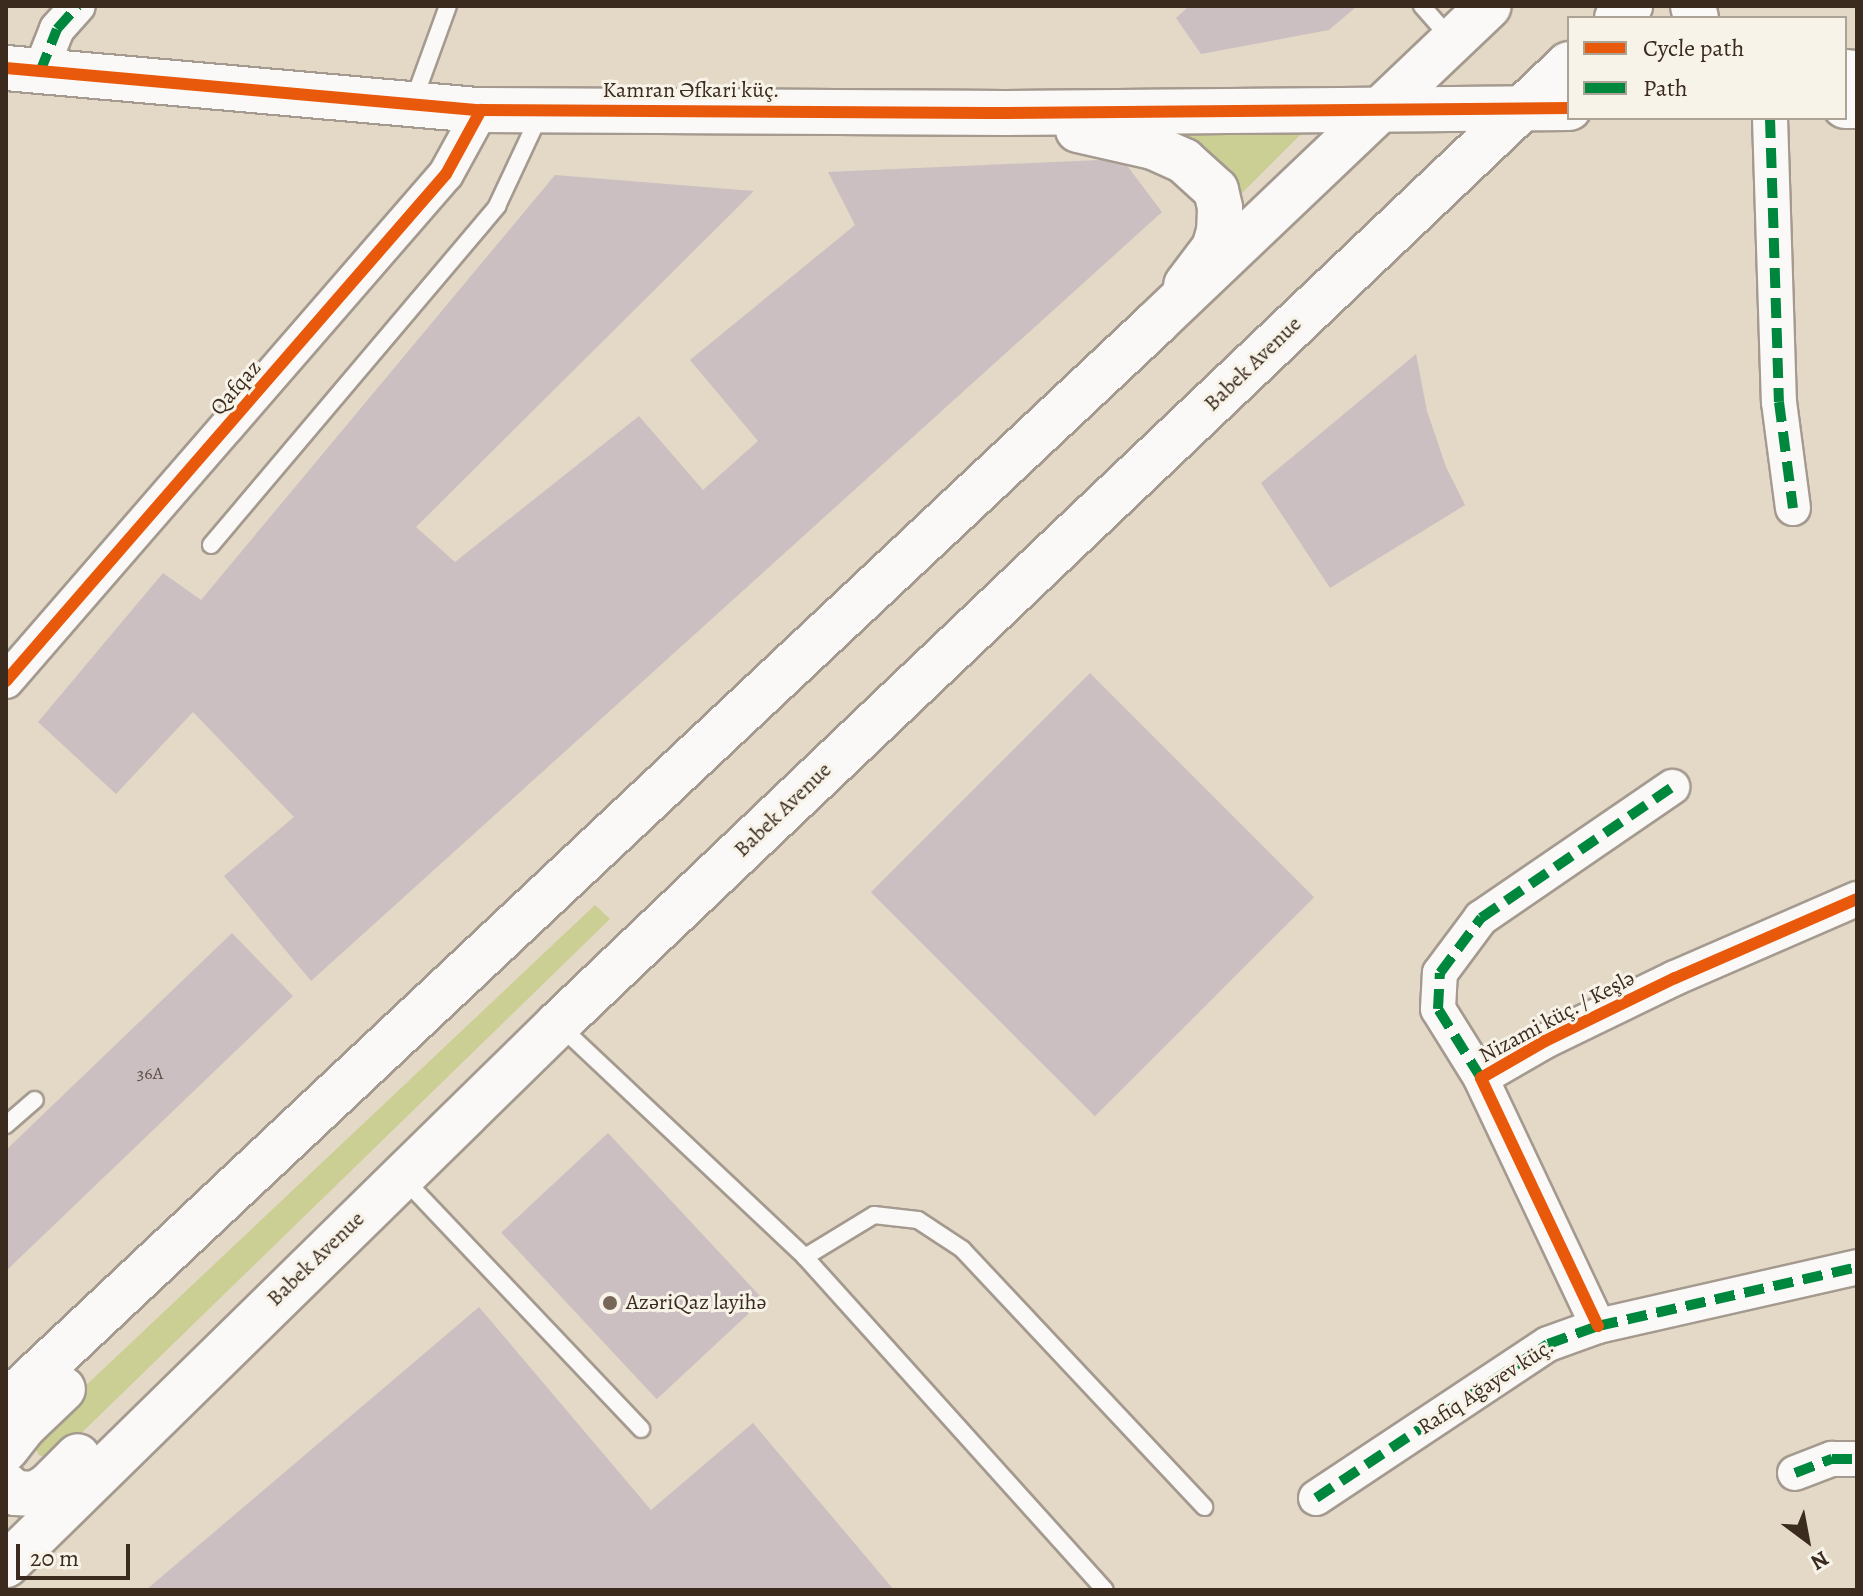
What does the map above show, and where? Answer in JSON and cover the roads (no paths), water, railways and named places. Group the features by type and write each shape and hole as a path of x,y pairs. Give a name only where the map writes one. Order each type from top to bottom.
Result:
{"main road":[{"path":"6,1403 1489,6"},
{"name":"Babek Avenue","path":"6,1565 558,1024 1567,66"},
{"name":"Kamran Əfkari küç.","path":"23,70 481,110 1006,113 1567,108"},
{"path":"1006,113 1153,147 1184,161 1216,190 1220,208 1214,248 1157,322"},
{"path":"6,1449 23,1427 406,1061 490,949"},
{"path":"6,1485 25,1495 48,1486 184,1352 310,1265"}],"street":[{"path":"23,70 78,6"},
{"name":"Qafqaz","path":"6,681 437,186 481,110"},
{"path":"1770,120 1779,402 1793,508"},
{"path":"1481,1078 1438,1009 1440,973 1481,918 1672,787"},
{"name":"Nizami küç. / Keşlə","path":"1598,1326 1481,1078 1545,1041 1675,978 1857,899"},
{"name":"Rafiq Ağayev küç.","path":"1316,1498 1548,1344 1598,1326 1857,1267"},
{"path":"1795,1473 1832,1459 1857,1459"}],"lane":[{"path":"413,103 448,6"},
{"path":"1422,6 1452,40"},
{"path":"211,545 497,206 541,111"},
{"path":"558,1024 805,1257 1105,1590"},
{"path":"6,1125 35,1100"},
{"path":"402,1176 641,1429"},
{"path":"805,1257 874,1215 918,1220 962,1249 1204,1507"}],"place":[{"name":"AzəriQaz layihə","path":"610,1303"}]}
